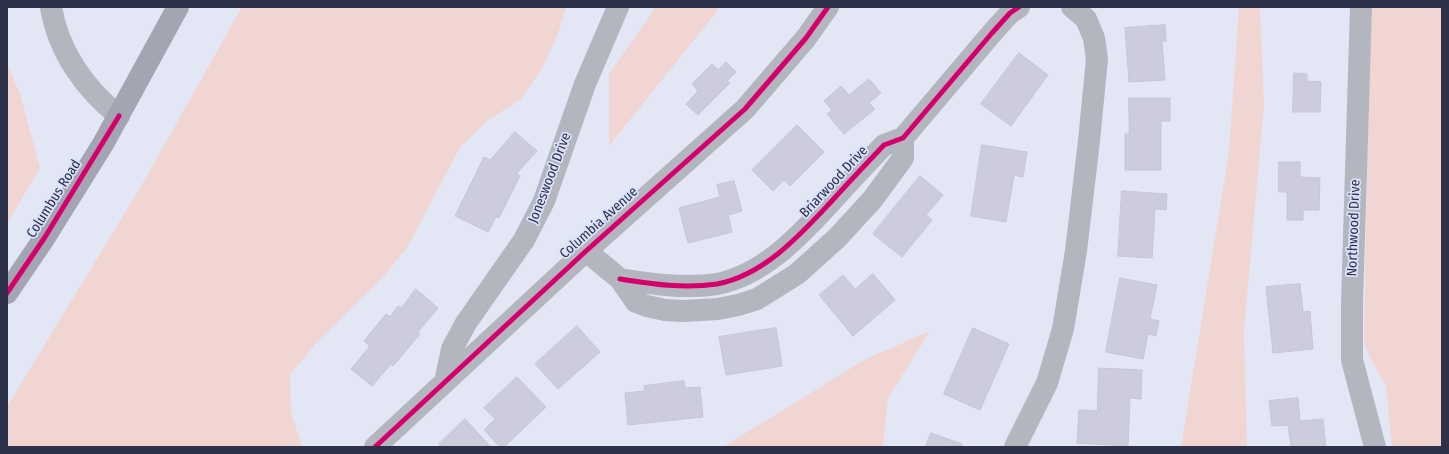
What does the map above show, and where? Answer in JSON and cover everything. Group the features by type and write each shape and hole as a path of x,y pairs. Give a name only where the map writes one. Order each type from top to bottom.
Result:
{"main road":[{"name":"Columbus Road","path":"7,294 45,237 119,116 178,7"}],"street":[{"path":"51,7 64,48 85,83 103,103 119,116"},
{"name":"Joneswood Drive","path":"445,382 452,349 466,323 524,240 544,201 585,84 618,7"},
{"name":"Columbia Avenue","path":"375,447 586,251 745,109 806,38 828,7"},
{"name":"Briarwood Drive","path":"620,279 679,287 718,284 748,273 765,264 799,236 884,145 903,138 992,33 1010,13 1020,7"},
{"path":"1015,447 1047,383 1064,329 1076,251 1097,59 1094,38 1086,19 1072,7"},
{"name":"Northwood Drive","path":"1361,7 1352,302 1352,360 1375,447"},
{"path":"586,251 620,279 636,302 647,306 665,310 682,311 718,309 757,299 797,274 837,238 872,200 903,158 903,138"}],"shaded area":[{"path":"242,7 566,7 558,34 541,70 520,100 488,120 460,147 408,246 385,275 316,343 290,375 291,412 302,447 7,447 7,406 144,181"},
{"path":"656,7 719,7 609,146 609,74"},
{"path":"1239,7 1260,7 1264,104 1244,331 1247,447 1181,447 1229,152"},
{"path":"1372,7 1442,7 1442,447 1392,447 1386,386 1370,358 1364,340"},
{"path":"7,63 20,94 40,168 7,224"},
{"path":"930,331 888,398 883,447 723,447 866,359"}],"building":[{"path":"1165,25 1166,41 1162,41 1165,80 1129,82 1125,28"},
{"path":"1019,53 1048,75 1011,126 981,104"},
{"path":"726,62 736,72 727,81 730,83 698,115 686,104 698,91 692,84 712,64 718,70"},
{"path":"1294,73 1307,74 1307,81 1321,82 1320,112 1293,112"},
{"path":"869,79 881,93 869,103 875,109 844,134 827,114 832,110 824,101 841,86 849,95"},
{"path":"1129,98 1170,98 1170,121 1161,121 1161,170 1125,170 1125,134 1129,134"},
{"path":"797,125 824,152 790,186 784,180 773,191 752,170"},
{"path":"515,132 537,151 517,173 520,176 499,218 496,217 488,232 455,216 484,157 490,160"},
{"path":"982,145 1027,152 1023,177 1014,175 1006,222 971,216"},
{"path":"1279,162 1300,162 1300,177 1320,178 1319,210 1303,210 1303,220 1287,220 1287,192 1279,192"},
{"path":"920,176 943,195 926,215 932,220 902,257 873,234"},
{"path":"734,181 742,211 728,215 732,232 688,243 679,208 720,197 717,185"},
{"path":"1122,191 1167,194 1166,210 1155,209 1152,258 1118,256"},
{"path":"873,274 895,300 853,336 819,295 843,275 855,289"},
{"path":"1120,278 1157,285 1150,319 1159,321 1156,336 1148,334 1143,359 1106,352"},
{"path":"1300,284 1303,312 1310,311 1313,349 1273,353 1266,287"},
{"path":"416,289 438,308 418,332 420,334 393,366 391,364 372,386 351,369 370,346 364,341 386,314 390,317 398,306 401,308"},
{"path":"577,326 600,352 558,389 535,364"},
{"path":"776,328 782,366 726,375 719,337"},
{"path":"973,328 1009,344 980,410 944,394"},
{"path":"1099,368 1142,370 1141,399 1130,398 1128,446 1077,443 1079,410 1097,411"},
{"path":"517,377 546,407 504,447 500,447 484,430 495,419 484,408"},
{"path":"684,381 685,388 700,387 703,417 628,425 625,393 645,391 644,386"},
{"path":"1298,398 1300,421 1323,419 1326,447 1291,447 1288,425 1272,426 1269,401"},
{"path":"465,419 491,447 441,447 439,444"},
{"path":"931,433 962,444 961,447 926,447"}],"cycle path":[{"path":"375,447 586,251 745,109 806,38 828,7"},
{"path":"620,279 668,285 692,286 717,284 734,279 765,263 793,241 884,145 903,138 992,33 1010,13 1019,7"},
{"path":"7,293 45,237 119,116"}]}
